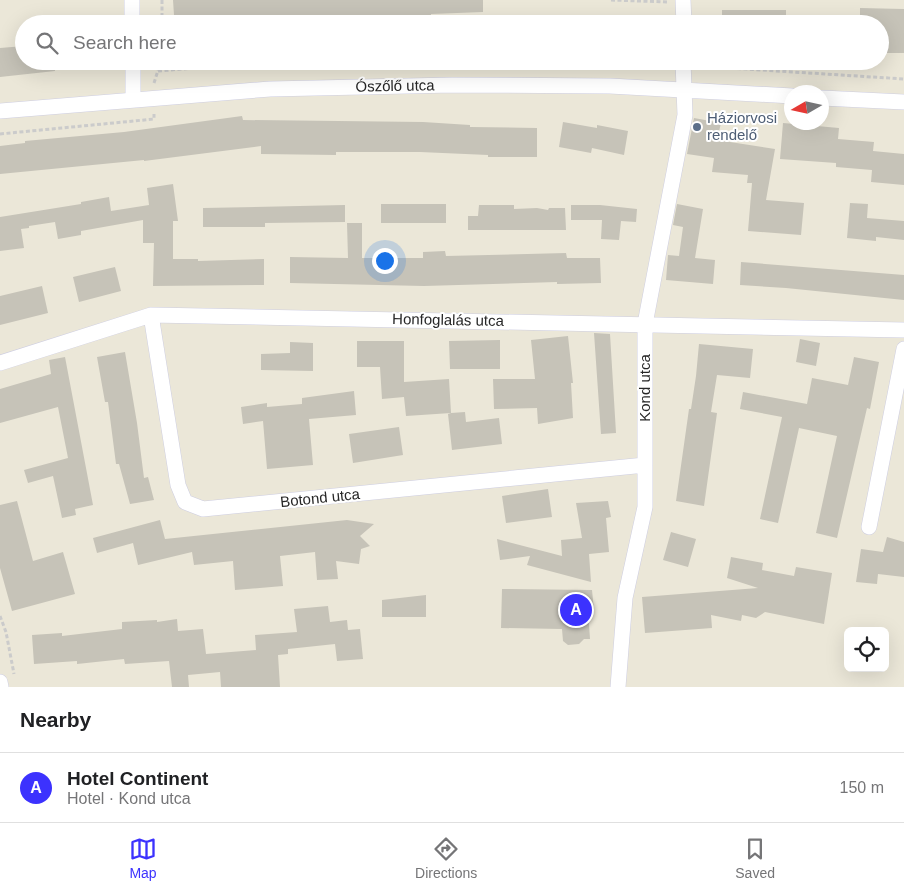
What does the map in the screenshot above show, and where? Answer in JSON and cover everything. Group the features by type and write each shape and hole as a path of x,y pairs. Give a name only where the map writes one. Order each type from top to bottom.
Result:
{"street":[{"path":"132,0 132,15"},
{"path":"684,1 684,15"},
{"path":"133,70 133,100"},
{"name":"Kond utca","path":"618,687 625,598 645,507 645,324 685,115 683,70"},
{"name":"Ószőlő utca","path":"0,111 270,89 452,85 610,86 784,96"},
{"path":"829,98 904,102"},
{"name":"Honfoglalás utca","path":"0,363 151,314 904,330"},
{"name":"Botond utca","path":"151,314 178,485 185,502 203,509 645,465"},
{"path":"870,527 904,349"},
{"path":"1,687 7,680"}],"path":[{"path":"162,0 162,15"},
{"path":"611,0 684,1"},
{"path":"158,70 170,70"},
{"path":"780,70 904,79"},
{"path":"0,134 109,124"},
{"path":"0,616 6,632 7,680"}],"building":[{"path":"173,0 483,0 483,12 431,15 174,15"},
{"path":"860,8 904,9 904,53 889,53 889,15 860,15"},
{"path":"722,10 786,10 786,15 722,15"},
{"path":"15,47 15,70 55,71 0,77 0,48"},
{"path":"242,116 243,120 423,122 470,125 470,127 537,128 537,157 488,157 488,155 420,152 336,152 336,155 261,154 261,146 144,161 0,174 0,146 25,143 25,141 124,132"},
{"path":"694,118 721,123 717,140 775,149 766,200 804,203 801,235 748,231 752,183 747,183 748,175 712,172 714,158 687,154"},
{"path":"563,122 597,128 597,125 628,131 624,155 592,148 591,153 559,147"},
{"path":"783,123 784,130 829,130 829,127 839,128 838,139 874,142 873,151 904,154 904,185 871,182 872,170 836,167 836,163 780,159"},
{"path":"173,184 178,221 173,221 173,259 198,259 198,261 264,259 264,285 153,286 154,243 143,243 143,220 81,231 81,235 58,239 55,222 29,226 29,228 21,229 24,248 0,251 0,217 81,204 81,202 109,197 111,211 149,205 147,188"},
{"path":"850,203 868,204 867,218 904,221 904,240 876,237 876,241 847,238"},
{"path":"381,204 446,204 446,223 381,223"},
{"path":"677,204 703,209 695,258 715,260 713,284 666,280 668,255 679,256 683,227 673,225"},
{"path":"345,205 345,222 265,223 265,227 203,227 203,208"},
{"path":"479,205 514,205 514,209 537,208 548,210 549,208 565,208 566,230 468,230 468,216 478,216"},
{"path":"571,205 600,205 637,209 636,222 621,221 619,240 601,239 602,220 571,220"},
{"path":"347,223 362,223 362,258 423,258 423,252 445,251 446,256 566,253 567,258 600,258 601,283 557,284 557,282 424,286 290,283 290,257 348,258"},
{"path":"741,262 904,275 904,300 740,285"},
{"path":"115,267 121,291 79,302 73,277"},
{"path":"42,286 48,313 0,325 0,296"},
{"path":"594,333 610,334 616,433 601,434"},
{"path":"568,336 573,383 571,383 573,418 538,424 537,408 494,409 493,379 535,379 531,340"},
{"path":"800,339 820,343 816,366 796,362"},
{"path":"500,340 500,369 450,369 449,341"},
{"path":"357,341 404,341 404,382 449,379 451,413 406,416 404,397 382,399 380,367 357,367"},
{"path":"290,342 313,343 313,371 261,370 261,354 290,353"},
{"path":"699,344 753,349 750,378 717,375 711,412 717,413 704,506 676,501 689,409 691,409 696,376"},
{"path":"125,352 144,478 148,477 154,500 130,504 119,464 116,464 108,402 105,402 97,357"},
{"path":"65,357 93,505 75,509 76,515 62,518 53,476 28,483 24,470 68,458 58,407 0,423 0,389 51,374 49,360"},
{"path":"854,357 879,362 870,409 867,408 837,538 816,533 837,436 799,428 778,523 760,519 782,417 740,409 743,392 807,404 812,378 848,385"},
{"path":"354,391 356,415 309,419 313,465 267,469 263,421 243,424 241,407 267,403 267,407 302,404 302,398"},
{"path":"465,412 466,422 499,418 502,444 452,450 448,414"},
{"path":"399,427 403,455 353,463 349,434"},
{"path":"548,489 552,517 506,523 502,496"},
{"path":"17,501 33,561 63,552 75,594 12,611 0,568 0,505"},
{"path":"608,501 611,517 606,518 609,552 589,554 591,582 527,565 530,556 500,560 497,539 562,556 561,540 582,538 576,503"},
{"path":"160,520 165,539 347,520 374,524 360,536 370,546 361,549 359,564 336,561 338,579 317,580 315,552 280,556 283,586 235,590 233,561 194,565 192,552 138,565 133,543 97,553 93,538"},
{"path":"671,532 696,539 688,567 663,560"},
{"path":"887,537 904,542 904,577 878,574 877,584 856,582 861,549 883,552"},
{"path":"731,557 763,563 762,570 794,576 796,567 832,573 824,624 765,612 756,618 742,615 741,621 711,615 712,628 645,633 642,597 758,588 727,578"},
{"path":"502,589 592,590 594,610 588,610 590,639 584,639 579,644 568,645 563,641 562,629 501,628"},
{"path":"426,595 426,617 382,617 382,600"},
{"path":"328,606 330,622 347,620 348,630 360,629 363,659 337,661 335,644 288,649 288,654 278,655 280,687 221,687 220,672 188,675 189,687 172,687 169,661 125,664 124,659 77,664 77,661 34,664 32,635 62,633 62,636 122,629 122,622 157,620 157,622 177,619 178,631 203,629 206,654 256,650 255,635 297,632 294,609"}],"place":[{"name":"Háziorvosi rendelő","path":"697,127"},
{"name":"Hotel Continent","path":"576,610"}]}
